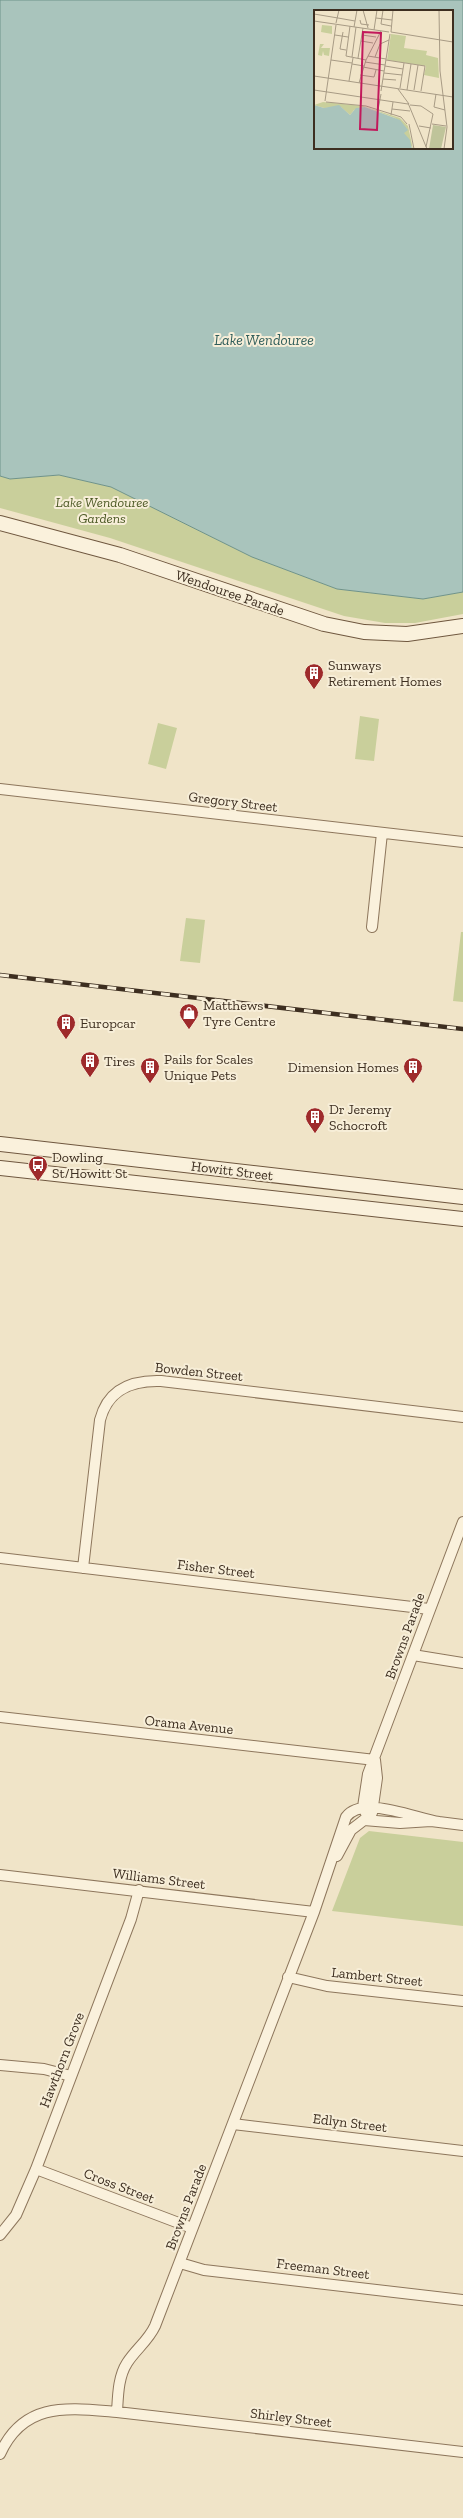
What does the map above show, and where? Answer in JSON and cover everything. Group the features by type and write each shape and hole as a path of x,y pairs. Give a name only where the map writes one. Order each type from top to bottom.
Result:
{"main road":[{"name":"Wendouree Parade","path":"0,524 120,555 324,624 364,632 407,634 430,633 463,626"},
{"name":"Howitt Street","path":"0,1144 463,1197"},
{"name":"Howitt Street","path":"0,1168 463,1219"}],"street":[{"name":"Gregory Street","path":"0,789 463,842"},
{"path":"372,927 382,833"},
{"name":"Bowden Street","path":"83,1568 100,1420 107,1401 122,1387 132,1383 142,1380 162,1381 463,1417"},
{"name":"Browns Parade","path":"116,2412 123,2372 128,2362 147,2342 152,2333 180,2263 192,2228 326,1880 343,1821 351,1812 363,1807 366,1780 375,1760 429,1608 463,1522"},
{"name":"Fisher Street","path":"0,1558 429,1608"},
{"path":"413,1654 463,1663"},
{"name":"Orama Avenue","path":"0,1717 375,1760"},
{"name":"Browns Parade","path":"326,1880 351,1830 358,1823 369,1820 374,1807 377,1778 375,1760"},
{"path":"439,1822 400,1823 369,1820 363,1807 374,1807 439,1822 463,1825"},
{"name":"Williams Street","path":"0,1875 139,1890 314,1912"},
{"name":"Hawthorn Grove","path":"0,2235 16,2215 36,2169 131,1919 139,1890"},
{"name":"Lambert Street","path":"288,1977 327,1986 463,2001"},
{"path":"0,2065 44,2069 71,2076"},
{"name":"Edlyn Street","path":"233,2124 463,2151"},
{"name":"Cross Street","path":"36,2169 192,2228"},
{"name":"Freeman Street","path":"180,2263 204,2270 463,2300"},
{"path":"0,2454 16,2430 32,2417 43,2412 67,2408 116,2412"},
{"name":"Shirley Street","path":"116,2412 463,2452"}],"green space":[{"name":"Lake Wendouree Gardens","path":"59,475 111,487 252,557 337,589 423,599 463,592 463,614 415,623 385,623 344,616 110,538 0,508 0,476 10,479"},
{"path":"360,716 379,719 374,761 355,759"},
{"path":"158,723 177,728 166,769 148,764"},
{"path":"186,918 205,920 200,963 180,961"},
{"path":"461,932 463,932 463,1002 453,1001"},
{"path":"369,1831 463,1842 463,1926 332,1911 360,1838"}],"water":[{"name":"Lake Wendouree","path":"0,0 463,0 463,592 423,599 337,589 252,557 111,487 59,475 10,479 0,476"}],"railway":[{"path":"0,975 463,1029"}],"place":[{"name":"Sunways Retirement Homes","path":"314,690"},
{"name":"Matthews Tyre Centre","path":"189,1030"},
{"name":"Europcar","path":"66,1040"},
{"name":"Tires","path":"90,1078"},
{"name":"Pails for Scales Unique Pets","path":"150,1084"},
{"name":"Dimension Homes","path":"413,1084"},
{"name":"Dr Jeremy Schocroft","path":"315,1134"},
{"name":"Dowling St/Howitt St","path":"38,1182"}]}
